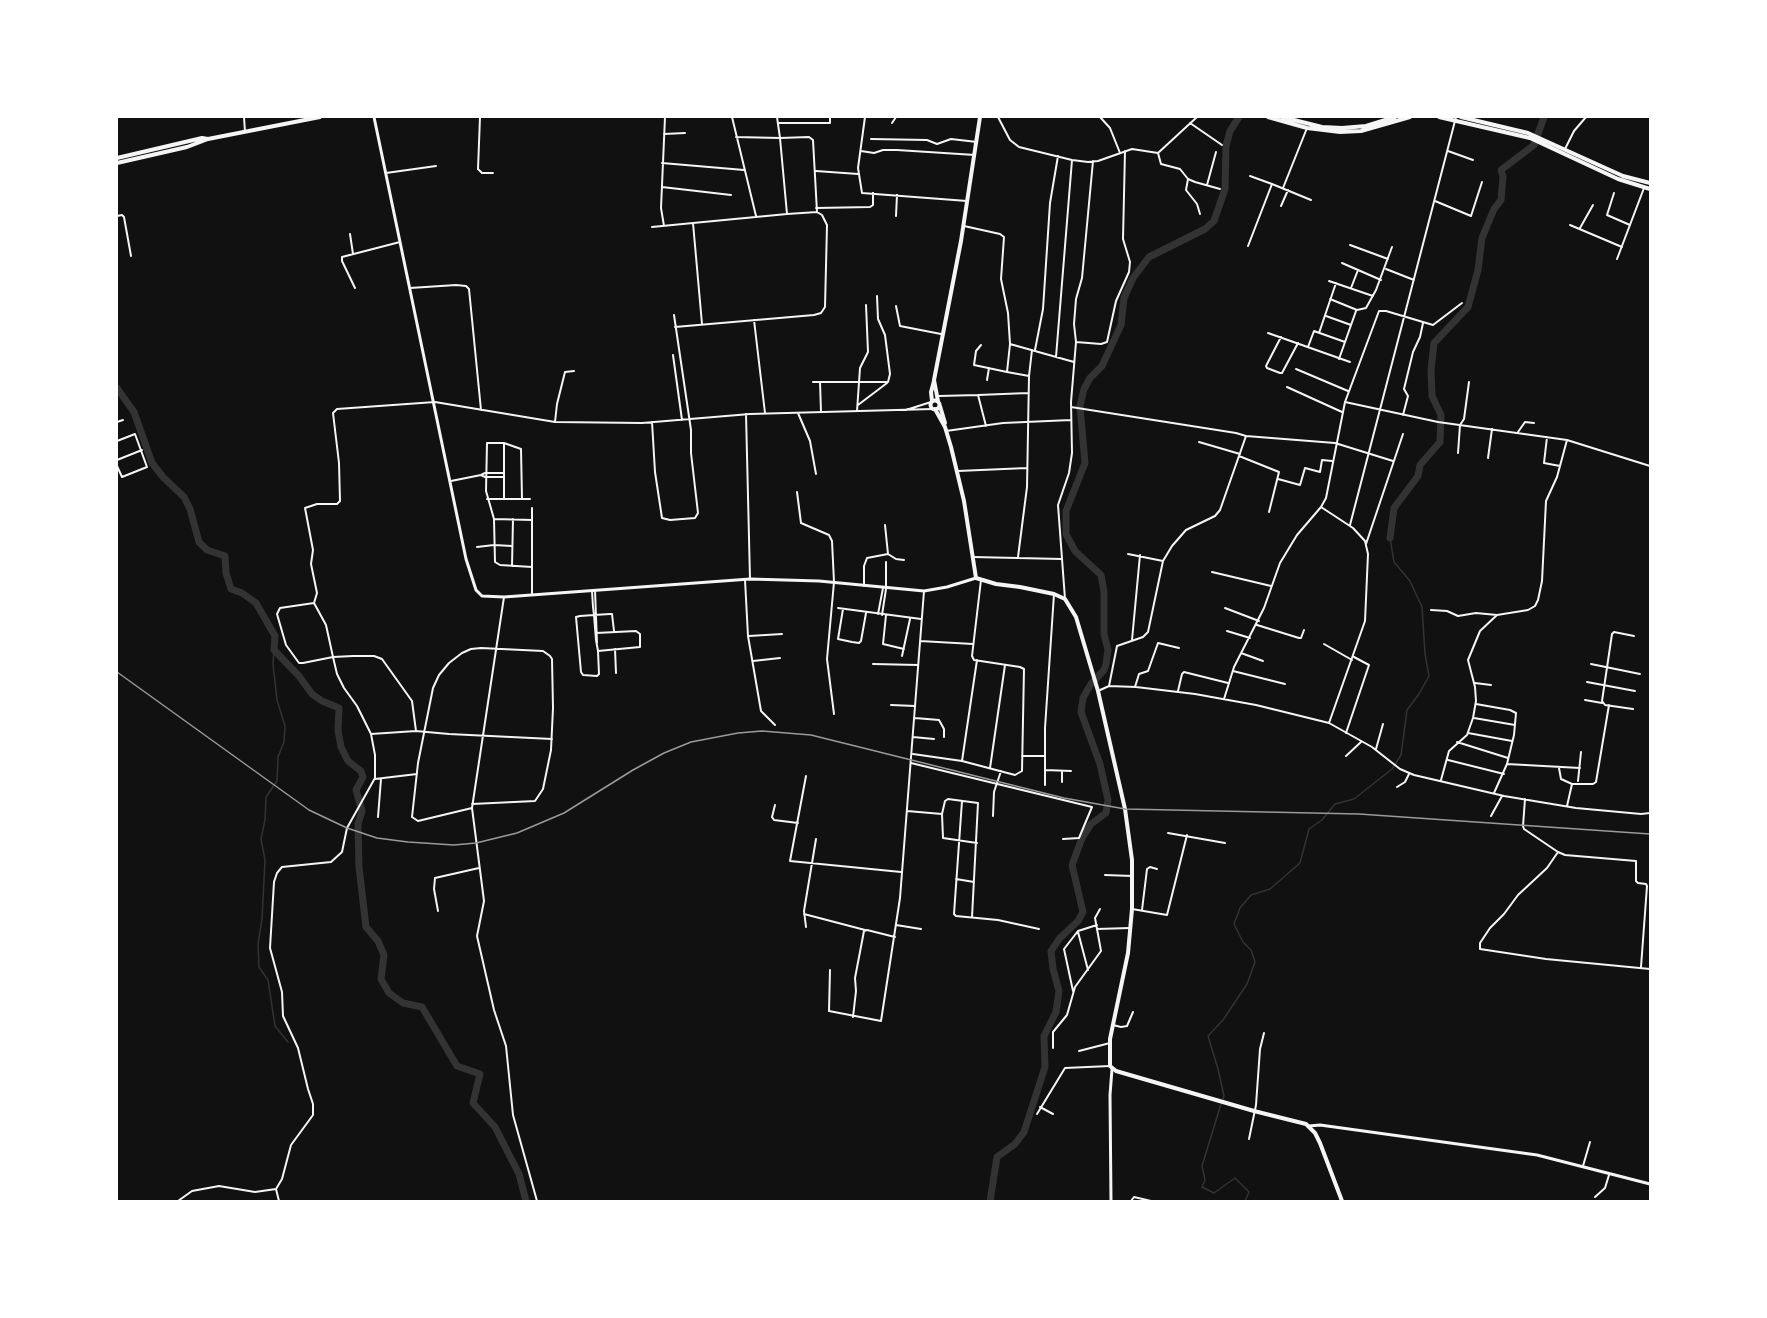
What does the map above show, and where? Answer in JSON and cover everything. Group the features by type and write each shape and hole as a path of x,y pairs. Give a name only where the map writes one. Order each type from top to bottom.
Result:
{"main road":[{"path":"117,163 187,147 208,139 320,117"},
{"path":"935,400 931,392 964,226 980,117"},
{"path":"1268,117 1307,128 1352,132 1394,118"},
{"path":"1282,117 1314,125 1342,128 1366,126 1394,118 1410,117"},
{"path":"1439,117 1531,136"},
{"path":"1461,117 1490,123 1531,136 1618,179 1650,189"},
{"path":"117,159 202,138 208,139"},
{"path":"1543,142 1565,149 1623,176 1650,183"},
{"path":"934,380 936,408 946,429 957,471 979,579 1054,594 1065,600 1076,617 1098,690 1128,825 1132,876 1133,909 1125,974 1110,1044 1111,1067 1254,1112 1309,1126 1320,1143 1342,1201"},
{"path":"935,400 931,406 936,408"}],"street":[{"path":"244,117 245,132"},
{"path":"374,117 466,559 476,590 485,598 750,579 834,582 924,591 979,579 972,656 974,660 1023,668 1022,771 1020,774 1001,771 962,761 912,753"},
{"path":"480,117 478,169 482,173 493,173"},
{"path":"664,117 661,208 664,226"},
{"path":"732,117 756,216"},
{"path":"777,117 787,214"},
{"path":"777,123 830,123 831,117"},
{"path":"865,117 858,174 862,193 968,201"},
{"path":"892,123 896,117"},
{"path":"998,117 1006,135 1015,144 1026,149 1072,160 1093,161 1138,149 1158,153"},
{"path":"1100,117 1110,128 1120,153"},
{"path":"1158,153 1197,117"},
{"path":"1490,123 1491,117"},
{"path":"1565,149 1574,131 1586,117"},
{"path":"1350,525 1456,119"},
{"path":"1189,123 1222,145"},
{"path":"1283,188 1307,128"},
{"path":"664,134 685,133"},
{"path":"675,327 814,315 824,311 827,225 826,220 816,208 812,138 809,136 736,137"},
{"path":"871,139 927,140 937,144 951,139 976,142"},
{"path":"860,151 874,153 883,150 897,150 975,155"},
{"path":"1076,342 1101,344 1107,342 1116,301 1130,272 1130,262 1123,239 1125,151"},
{"path":"1448,151 1473,160"},
{"path":"1207,185 1216,152"},
{"path":"1158,153 1160,163 1180,169 1188,179 1220,189"},
{"path":"1018,557 1025,508 1029,376 1043,309 1050,203 1058,156"},
{"path":"1056,357 1072,160"},
{"path":"1065,600 1058,505 1071,459 1071,407 1076,342 1074,324 1076,299 1082,278 1093,161"},
{"path":"662,163 744,170"},
{"path":"386,172 436,166"},
{"path":"814,171 858,174"},
{"path":"1250,176 1311,200"},
{"path":"1188,179 1186,190 1197,204 1200,214"},
{"path":"1435,201 1471,216 1482,182"},
{"path":"1248,246 1272,184"},
{"path":"662,187 730,195"},
{"path":"1617,259 1644,188"},
{"path":"1281,206 1288,190"},
{"path":"816,208 870,207 873,205 873,193"},
{"path":"1614,193 1607,215 1630,225"},
{"path":"896,216 897,194"},
{"path":"1580,228 1593,205"},
{"path":"652,227 817,212"},
{"path":"117,216 124,216 131,256"},
{"path":"693,223 702,324"},
{"path":"1570,225 1622,247"},
{"path":"964,226 1000,234 1004,237 1001,279 1008,313 1010,344 1007,372"},
{"path":"351,234 353,254"},
{"path":"355,288 342,259 344,256 400,242"},
{"path":"1350,244 1388,259"},
{"path":"1330,299 1357,310 1366,308 1381,280 1392,247"},
{"path":"1342,263 1381,280"},
{"path":"1385,269 1414,280"},
{"path":"1351,288 1358,270"},
{"path":"1329,281 1373,296"},
{"path":"1319,333 1336,283"},
{"path":"410,288 456,285 466,286 469,289 481,410"},
{"path":"858,405 888,382 890,374 885,335 878,319 877,296"},
{"path":"1224,699 1241,653 1259,621 1277,569 1287,551 1326,498 1342,412 1379,310 1434,325 1462,303"},
{"path":"858,411 860,368 868,352 866,305"},
{"path":"897,306 900,326 944,334"},
{"path":"1339,359 1357,310"},
{"path":"652,422 654,464 662,518 670,520 693,518 698,513 689,419 674,315"},
{"path":"1325,316 1351,326"},
{"path":"754,320 765,413"},
{"path":"1403,415 1408,396 1404,389 1423,323"},
{"path":"1308,347 1313,332 1345,342"},
{"path":"1268,333 1350,362"},
{"path":"1281,337 1266,366 1281,374 1298,343"},
{"path":"1010,344 1074,362"},
{"path":"981,345 976,351 974,364 1029,376"},
{"path":"673,355 682,420"},
{"path":"987,380 989,368"},
{"path":"1296,369 1348,391"},
{"path":"555,422 565,372 574,371"},
{"path":"813,382 888,382"},
{"path":"820,382 821,412"},
{"path":"1458,453 1460,425 1464,419 1469,382"},
{"path":"1287,387 1342,412"},
{"path":"906,410 935,400 1028,393"},
{"path":"978,395 986,426"},
{"path":"177,1201 192,1191 212,1186 255,1192 276,1188 282,1179 291,1145 309,1122 314,1108 298,1048 283,1016 282,992 270,948 276,877 279,870 287,866 322,864 334,860 342,852 347,828 374,780 376,766 371,734 357,706 344,688 333,657 327,625 315,603 317,593 311,564 313,550 305,508 317,504 332,505 340,501 339,463 333,413 335,410 435,402 555,422 652,422 765,413 936,408"},
{"path":"1345,402 1438,422 1567,440 1650,466"},
{"path":"1071,407 1236,432 1246,436 1335,443 1393,461"},
{"path":"798,412 810,441 816,474"},
{"path":"746,414 750,579"},
{"path":"117,422 123,420"},
{"path":"946,429 1071,420"},
{"path":"1518,432 1526,422 1534,423"},
{"path":"1488,458 1492,429"},
{"path":"117,441 135,434 147,467 122,477 117,466"},
{"path":"1329,723 1365,621 1368,565 1366,544 1402,434"},
{"path":"1109,686 1118,646 1145,636 1148,632 1163,561 1180,535 1218,514 1246,436"},
{"path":"1547,437 1544,463 1560,466"},
{"path":"1431,610 1447,611 1460,616 1476,613 1497,615 1528,610 1535,606 1542,581 1543,521 1546,501 1560,466 1567,440"},
{"path":"1199,442 1279,471 1269,512"},
{"path":"522,499 521,451 519,448 504,443 487,443 485,477 487,499 493,510 495,564 532,567"},
{"path":"504,443 504,499"},
{"path":"117,460 142,450"},
{"path":"1278,479 1300,485 1305,468 1320,472 1323,459 1332,461"},
{"path":"957,471 1027,468"},
{"path":"450,482 485,473 504,473"},
{"path":"481,475 504,477"},
{"path":"798,492 801,523 831,537 834,582 827,659 834,714"},
{"path":"487,499 530,500"},
{"path":"1321,507 1350,525 1366,544"},
{"path":"532,508 532,595"},
{"path":"494,519 532,520"},
{"path":"512,566 513,519"},
{"path":"885,525 888,554"},
{"path":"477,547 512,546"},
{"path":"864,586 864,566 869,557 888,554 896,560 904,560"},
{"path":"1128,554 1163,561"},
{"path":"1132,640 1140,555"},
{"path":"973,557 1062,559"},
{"path":"886,562 883,644 904,649"},
{"path":"1212,572 1271,586"},
{"path":"745,580 748,636 761,711 774,725"},
{"path":"878,614 884,587"},
{"path":"593,589 596,615 599,674 597,676 583,675 576,617 596,615 612,614 614,631"},
{"path":"830,970 828,1010 831,1013 882,1020 902,872 924,591"},
{"path":"1045,785 1046,705 1054,594"},
{"path":"504,597 472,806 484,901 477,936 494,1010 506,1046 513,1115 537,1201"},
{"path":"315,603 286,606 278,610 286,645 297,661 301,663 353,656 379,657 412,701 416,730"},
{"path":"837,608 921,619"},
{"path":"1225,608 1259,621"},
{"path":"843,609 838,639 859,644 866,613"},
{"path":"1440,780 1450,749 1468,732 1473,718 1476,704 1475,683 1468,665 1468,658 1483,626 1497,615"},
{"path":"902,656 910,619"},
{"path":"1257,625 1299,639 1304,630"},
{"path":"597,633 638,631 641,644 640,647 635,648 598,651"},
{"path":"1227,631 1250,638"},
{"path":"1602,703 1612,633 1634,636"},
{"path":"748,636 782,634"},
{"path":"920,641 973,644"},
{"path":"1135,687 1139,674 1147,672 1158,643 1179,648"},
{"path":"1324,644 1367,662 1369,666 1346,733"},
{"path":"471,649 537,649 550,656 552,739 548,771 538,799 472,806 429,820 415,820 412,817 423,731 434,688 440,675 449,663 462,653 471,649"},
{"path":"615,649 616,673"},
{"path":"1241,653 1263,661"},
{"path":"753,661 780,658"},
{"path":"962,761 977,660"},
{"path":"873,664 918,665"},
{"path":"1591,664 1640,674"},
{"path":"990,768 1005,665"},
{"path":"1233,671 1285,684"},
{"path":"1178,691 1184,672 1228,684"},
{"path":"1587,682 1635,691"},
{"path":"1475,683 1491,685"},
{"path":"1098,690 1109,686 1178,691 1289,712 1329,723 1376,749 1392,764 1409,774 1502,796 1598,811 1650,813"},
{"path":"1585,700 1633,709"},
{"path":"1476,704 1515,711 1515,725 1507,764 1494,794"},
{"path":"891,705 916,706"},
{"path":"1559,767 1561,779 1572,784 1596,783 1609,705"},
{"path":"915,718 939,720 944,729 944,737"},
{"path":"1473,718 1515,725"},
{"path":"1376,749 1383,724"},
{"path":"371,734 416,730 552,739"},
{"path":"1468,732 1512,741"},
{"path":"913,737 934,739"},
{"path":"1346,756 1362,741"},
{"path":"1457,742 1508,758"},
{"path":"1577,783 1581,752"},
{"path":"1022,756 1045,756"},
{"path":"1447,759 1504,774"},
{"path":"911,763 1092,807 1078,839 1063,839"},
{"path":"1507,764 1580,768"},
{"path":"1045,770 1071,771"},
{"path":"993,816 992,800 1001,771"},
{"path":"1062,771 1062,782"},
{"path":"374,780 417,774"},
{"path":"1397,787 1405,782 1409,774"},
{"path":"806,776 790,861 902,872"},
{"path":"378,817 381,779"},
{"path":"1566,806 1572,784"},
{"path":"1491,816 1502,796"},
{"path":"972,917 977,843 979,805 977,802 946,799 942,814 943,838 977,843"},
{"path":"1525,799 1524,829 1558,852 1565,855 1636,861 1636,881 1647,886 1648,904 1641,967"},
{"path":"962,801 954,914 1039,929"},
{"path":"775,805 772,817 774,820 798,823"},
{"path":"907,811 942,814"},
{"path":"1168,833 1225,843"},
{"path":"1133,909 1167,915 1186,835"},
{"path":"806,927 804,914 816,838"},
{"path":"1558,852 1547,868 1518,895 1490,928 1480,943 1480,949 1546,959 1650,969"},
{"path":"1141,910 1147,869 1150,867 1157,869"},
{"path":"438,910 434,890 435,878 479,868"},
{"path":"1105,875 1132,876"},
{"path":"956,879 974,882"},
{"path":"1053,1048 1053,1032 1067,1014 1073,991 1101,951 1095,916 1100,909"},
{"path":"804,914 895,937"},
{"path":"896,925 921,930"},
{"path":"1073,991 1064,950 1078,931 1097,927 1130,928"},
{"path":"853,1017 855,978 863,934 867,930"},
{"path":"1078,931 1088,970"},
{"path":"1115,1025 1121,1027 1129,1024 1133,1012"},
{"path":"1249,1139 1264,1033"},
{"path":"1079,1051 1110,1044"},
{"path":"1037,1113 1065,1068 1111,1067 1111,1201"},
{"path":"1040,1107 1053,1114"},
{"path":"1309,1126 1320,1125 1537,1155 1650,1184"},
{"path":"1583,1166 1590,1143"},
{"path":"1595,1197 1605,1188 1609,1173"},
{"path":"276,1188 279,1201"},
{"path":"1131,1201 1136,1197 1151,1201"}],"waterway":[{"path":"990,1201 997,1157 1015,1144 1024,1132 1045,1067 1044,1036 1056,1012 1059,991 1051,951 1060,938 1078,921 1083,912 1072,865 1082,838 1091,824 1106,813 1108,800 1100,764 1081,712 1083,698 1106,664 1108,650 1104,634 1104,592 1101,575 1075,551 1066,534 1066,511 1085,463 1080,406 1084,389 1090,378 1102,366 1121,325 1124,298 1133,278 1149,257 1205,229 1214,221 1225,189 1226,146 1230,131 1239,117"},
{"path":"1390,538 1394,508 1418,476 1420,465 1440,442 1441,415 1432,396 1431,370 1434,343 1468,307 1478,270 1482,238 1494,209 1501,200 1503,177 1501,170 1534,145 1544,117"},
{"path":"117,388 134,412 152,463 184,497 190,509 199,542 207,550 225,556 226,573 231,589 242,593 256,603 275,636 274,650 299,676 312,694 339,708 338,730 341,747 348,761 361,771 363,777 356,790 362,811 358,824 359,867 366,927 378,941 384,955 381,979 389,993 403,1003 422,1007 457,1066 480,1074 473,1103 495,1127 519,1174 526,1201"},
{"path":"1223,1099 1218,1069 1208,1036 1223,1020 1247,984 1255,962 1251,950 1243,942 1234,924 1240,908 1251,895 1270,889 1300,863 1309,829 1322,820 1335,804 1354,799 1392,769 1401,755 1407,710 1429,676 1422,607 1410,581 1394,562 1390,538"},
{"path":"274,650 273,664 277,700 285,726 284,742 278,757 277,781 266,797 261,839 265,860 262,919 258,944 259,967 268,980 275,1026 288,1042"},
{"path":"1221,1104 1202,1166 1205,1180 1202,1187 1214,1193 1235,1178 1249,1192 1245,1201"}],"railway":[{"path":"117,672 309,810 347,828 377,838 408,842 454,845 476,843 517,833 564,813 664,753 691,742 762,731 811,735 1064,798 1125,809 1359,814 1650,834"}]}
